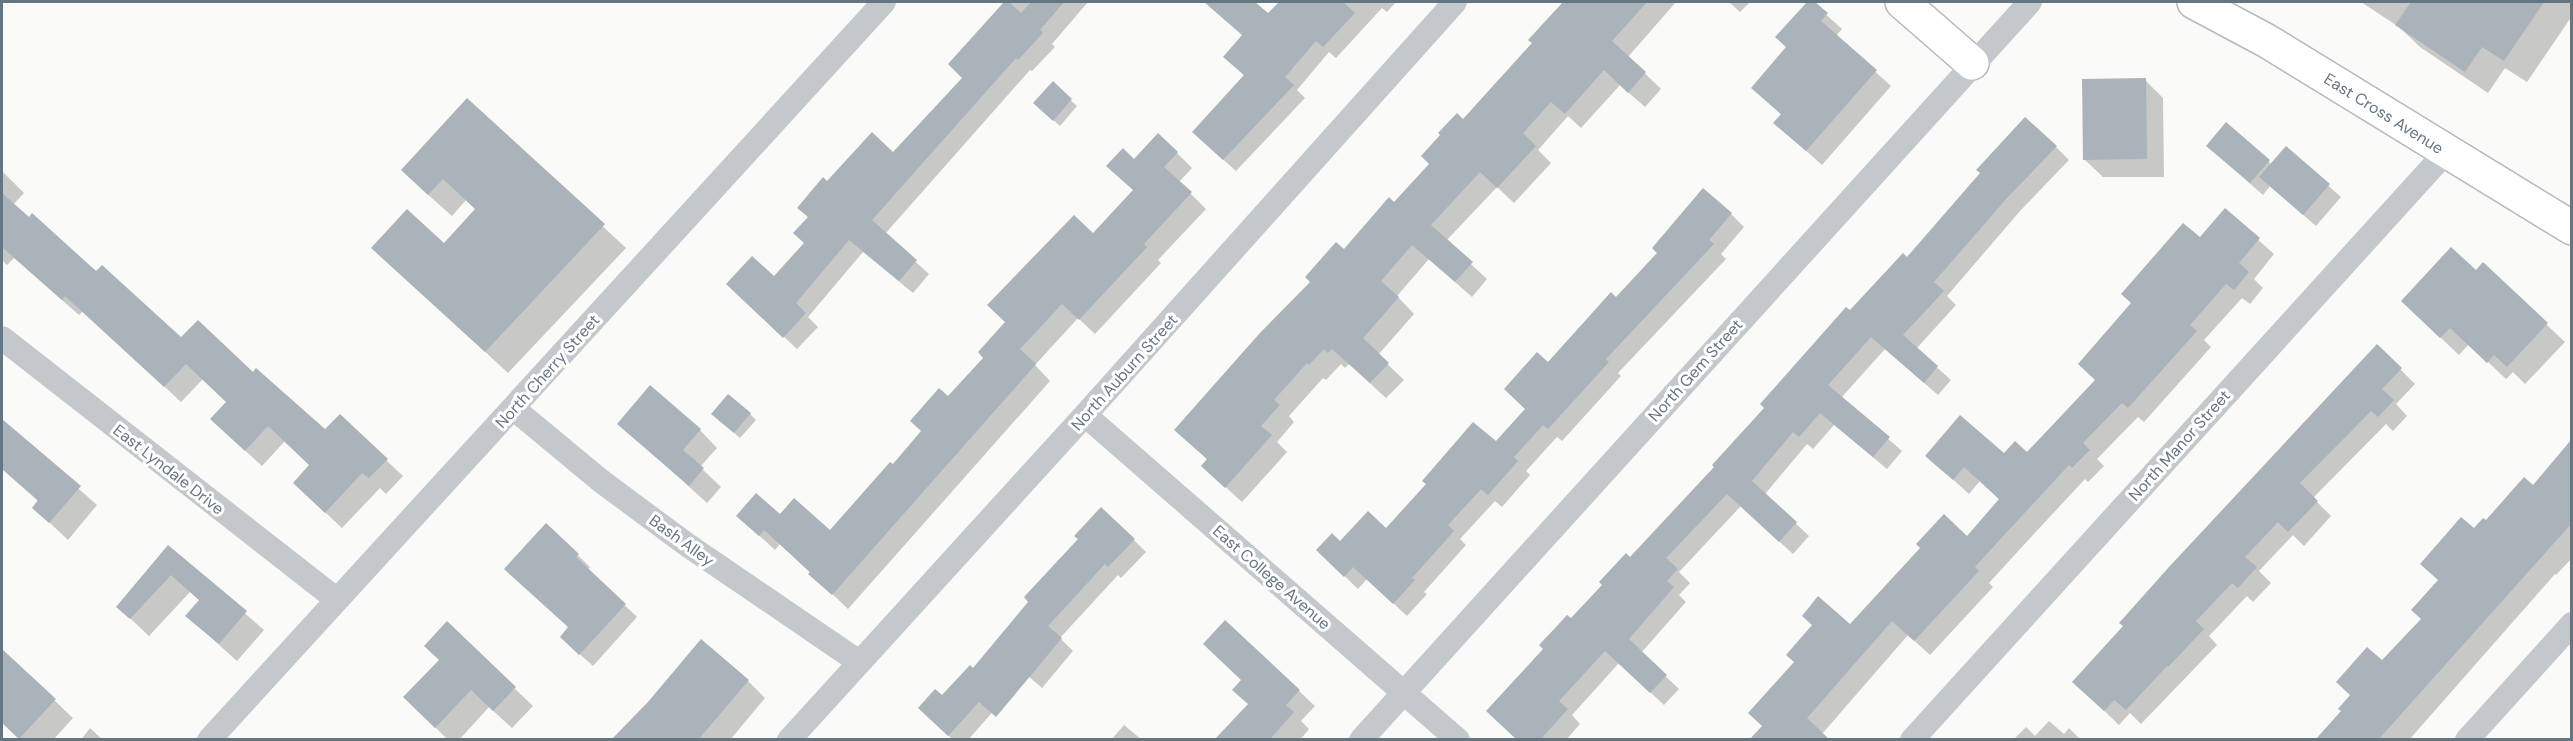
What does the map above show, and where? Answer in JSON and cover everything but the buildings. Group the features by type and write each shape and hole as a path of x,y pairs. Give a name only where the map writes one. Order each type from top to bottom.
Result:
{"street":[{"name":"North Cherry Street","path":"209,740 884,2"},
{"name":"North Auburn Street","path":"789,740 1085,415 1455,2"},
{"path":"1902,2 1972,63"},
{"name":"North Gem Street","path":"1361,740 1972,63 2030,2"},
{"name":"East Cross Avenue","path":"2194,2 2267,41 2571,228"},
{"name":"North Manor Street","path":"1912,740 2446,151"},
{"name":"East Lyndale Drive","path":"2,338 336,599"},
{"name":"Bash Alley","path":"513,408 601,481 677,537 859,662"},
{"name":"East College Avenue","path":"1085,415 1405,691 1458,740"},
{"path":"2467,740 2571,624"}]}
